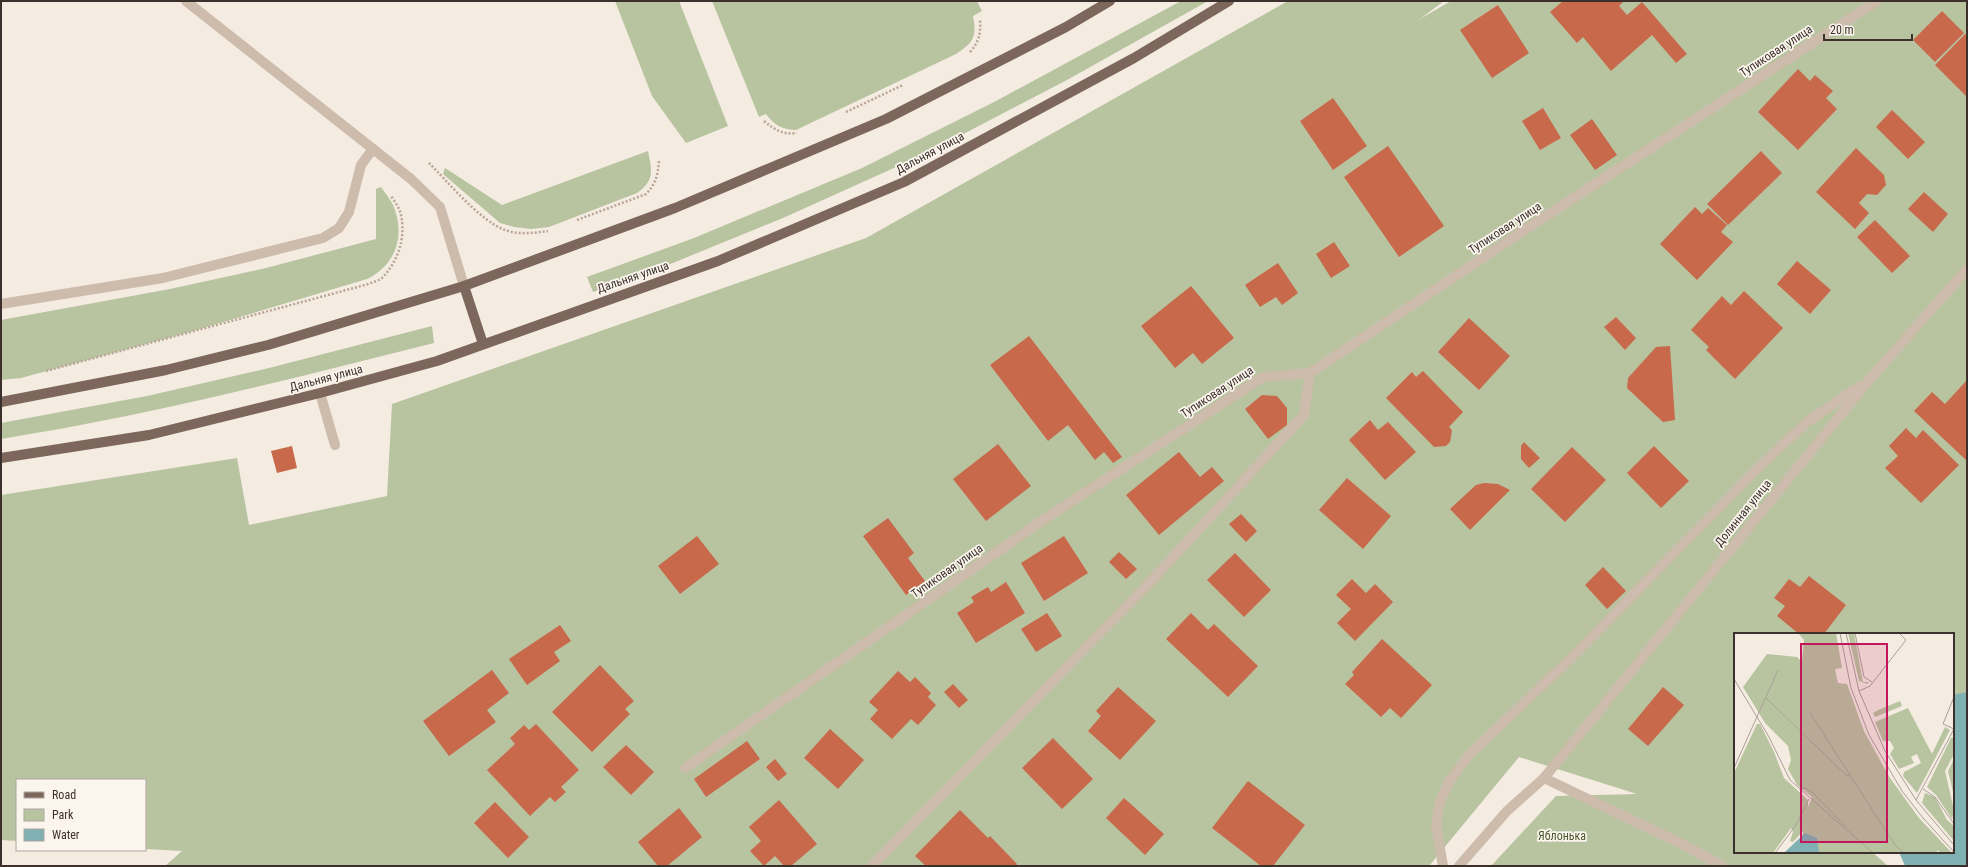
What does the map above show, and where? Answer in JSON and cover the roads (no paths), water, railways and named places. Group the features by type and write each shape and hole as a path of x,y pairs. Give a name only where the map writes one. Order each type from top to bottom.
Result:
{"main road":[{"path":"1,402 166,370 268,346 464,286 675,208 886,119 1066,27 1110,1"},
{"name":"Дальняя улица","path":"1,458 149,435 320,393 437,361 718,261 904,182 1134,58 1229,1"},
{"path":"464,286 483,344"}],"street":[{"path":"186,1 411,179 440,207 464,286"},
{"name":"Тупиковая улица","path":"685,768 1043,520 1263,377 1310,373 1520,233 1877,1"},
{"path":"1,304 163,278 323,238 340,228 349,212 361,164 373,149"},
{"name":"Долинная улица","path":"1459,866 1507,811 1544,778 1870,379 1967,269"},
{"path":"872,866 1147,584 1304,416 1310,373"},
{"path":"1443,866 1436,825 1440,801 1449,782 1468,756 1570,659 1757,469 1807,422 1870,379"},
{"path":"320,393 335,445"},
{"path":"1544,778 1682,844 1722,866"}],"water":[{"path":"1967,692 1967,866 1905,866 1899,853 1954,853 1954,695"}],"park label":[{"name":"Яблонька","path":"1562,836"}]}
